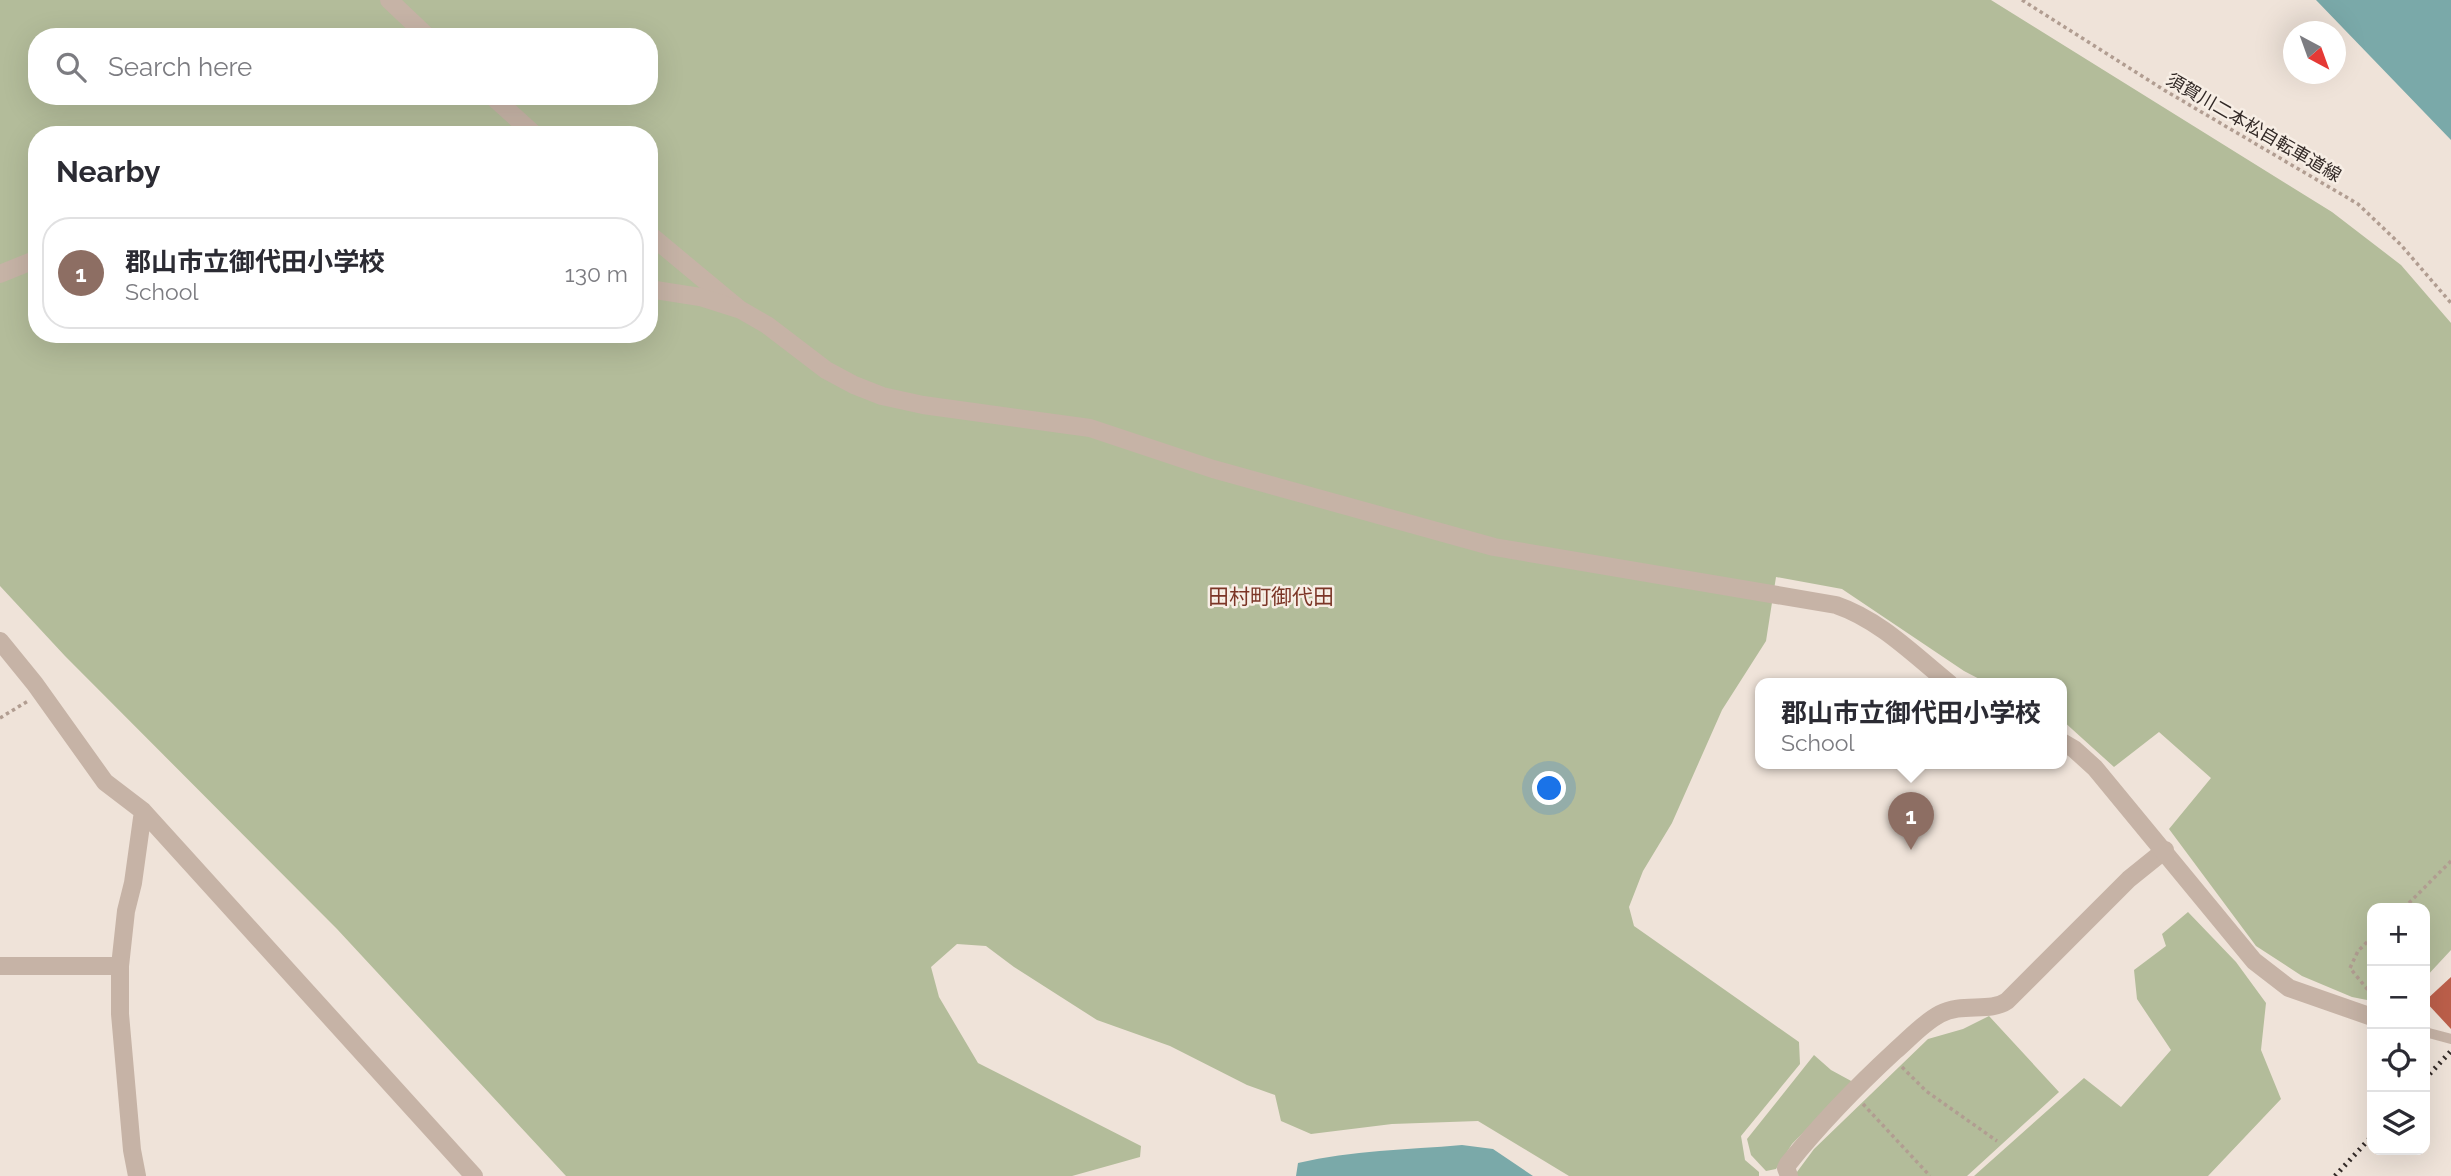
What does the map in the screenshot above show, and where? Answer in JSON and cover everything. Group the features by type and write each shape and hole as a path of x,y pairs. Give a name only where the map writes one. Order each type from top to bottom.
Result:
{"street":[{"path":"389,0 419,28"},
{"path":"502,105 525,126"},
{"path":"658,241 741,310 767,325 826,370 882,396 923,405 1090,428 1213,469 1494,547 1836,605 1874,622 1943,678"},
{"path":"0,274 28,263"},
{"path":"658,290 700,297 741,310"},
{"path":"0,640 42,693 105,782 143,811 474,1176"},
{"path":"2067,746 2095,768 2254,961 2290,988 2367,1015"},
{"path":"137,1176 132,1150 120,1014 120,966 126,911 133,883 143,811"},
{"path":"1789,1176 1786,1168 1788,1164 1827,1117 1891,1055 1940,1013 1964,1006 1993,1007 2007,1001 2129,879 2165,850"},
{"path":"0,966 120,966"}],"lane":[{"path":"2430,1033 2451,1039"}],"path":[{"name":"須賀川二本松自転車道線","path":"2022,0 2164,90 2358,204 2400,245 2451,303"},
{"path":"0,718 42,693"},
{"path":"2409,903 2451,861"},
{"path":"2367,942 2358,951 2350,968 2367,989"},
{"path":"1891,1055 1926,1091 1997,1141"},
{"path":"1852,1092 1930,1176"}],"green space":[{"path":"0,0 1991,0 2332,212 2401,265 2451,323 2451,950 2430,973 2430,903 2367,903 2367,1000 2352,997 2302,976 2256,946 2169,829 2211,778 2159,732 2114,767 2067,725 2067,678 1977,678 1842,589 1776,577 1766,641 1722,710 1672,823 1643,871 1629,907 1634,926 1799,1042 1800,1064 1741,1136 1745,1160 1759,1172 1759,1176 1569,1176 1478,1121 1392,1124 1311,1134 1281,1121 1275,1095 1247,1085 1170,1046 1097,1020 986,946 957,944 931,967 939,997 978,1063 1141,1146 1140,1157 1072,1176 566,1176 337,929 65,656 0,586"},
{"path":"2188,912 2236,962 2266,1003 2261,1050 2281,1099 2208,1176 1974,1176 2084,1078 2121,1107 2171,1050 2137,999 2134,970 2166,946 2162,934"},
{"path":"1989,1016 2059,1092 1967,1176 1794,1176 1814,1149 1928,1039 1963,1029"},
{"path":"1814,1055 1831,1070 1853,1082 1792,1144 1776,1169 1766,1171 1751,1155 1747,1139"}],"water":[{"path":"2316,0 2451,0 2451,140 2346,31 2346,21 2336,21"},
{"path":"1462,1145 1493,1149 1533,1176 1296,1176 1298,1163 1318,1159"}],"building":[{"path":"2451,977 2451,1029 2430,1006 2430,996"}],"railway":[{"path":"2430,1074 2451,1051"},
{"path":"2335,1176 2367,1141"}],"place":[{"name":"郡山市立御代田小学校","path":"1911,850"}],"district":[{"name":"田村町御代田","path":"1271,596"}]}
